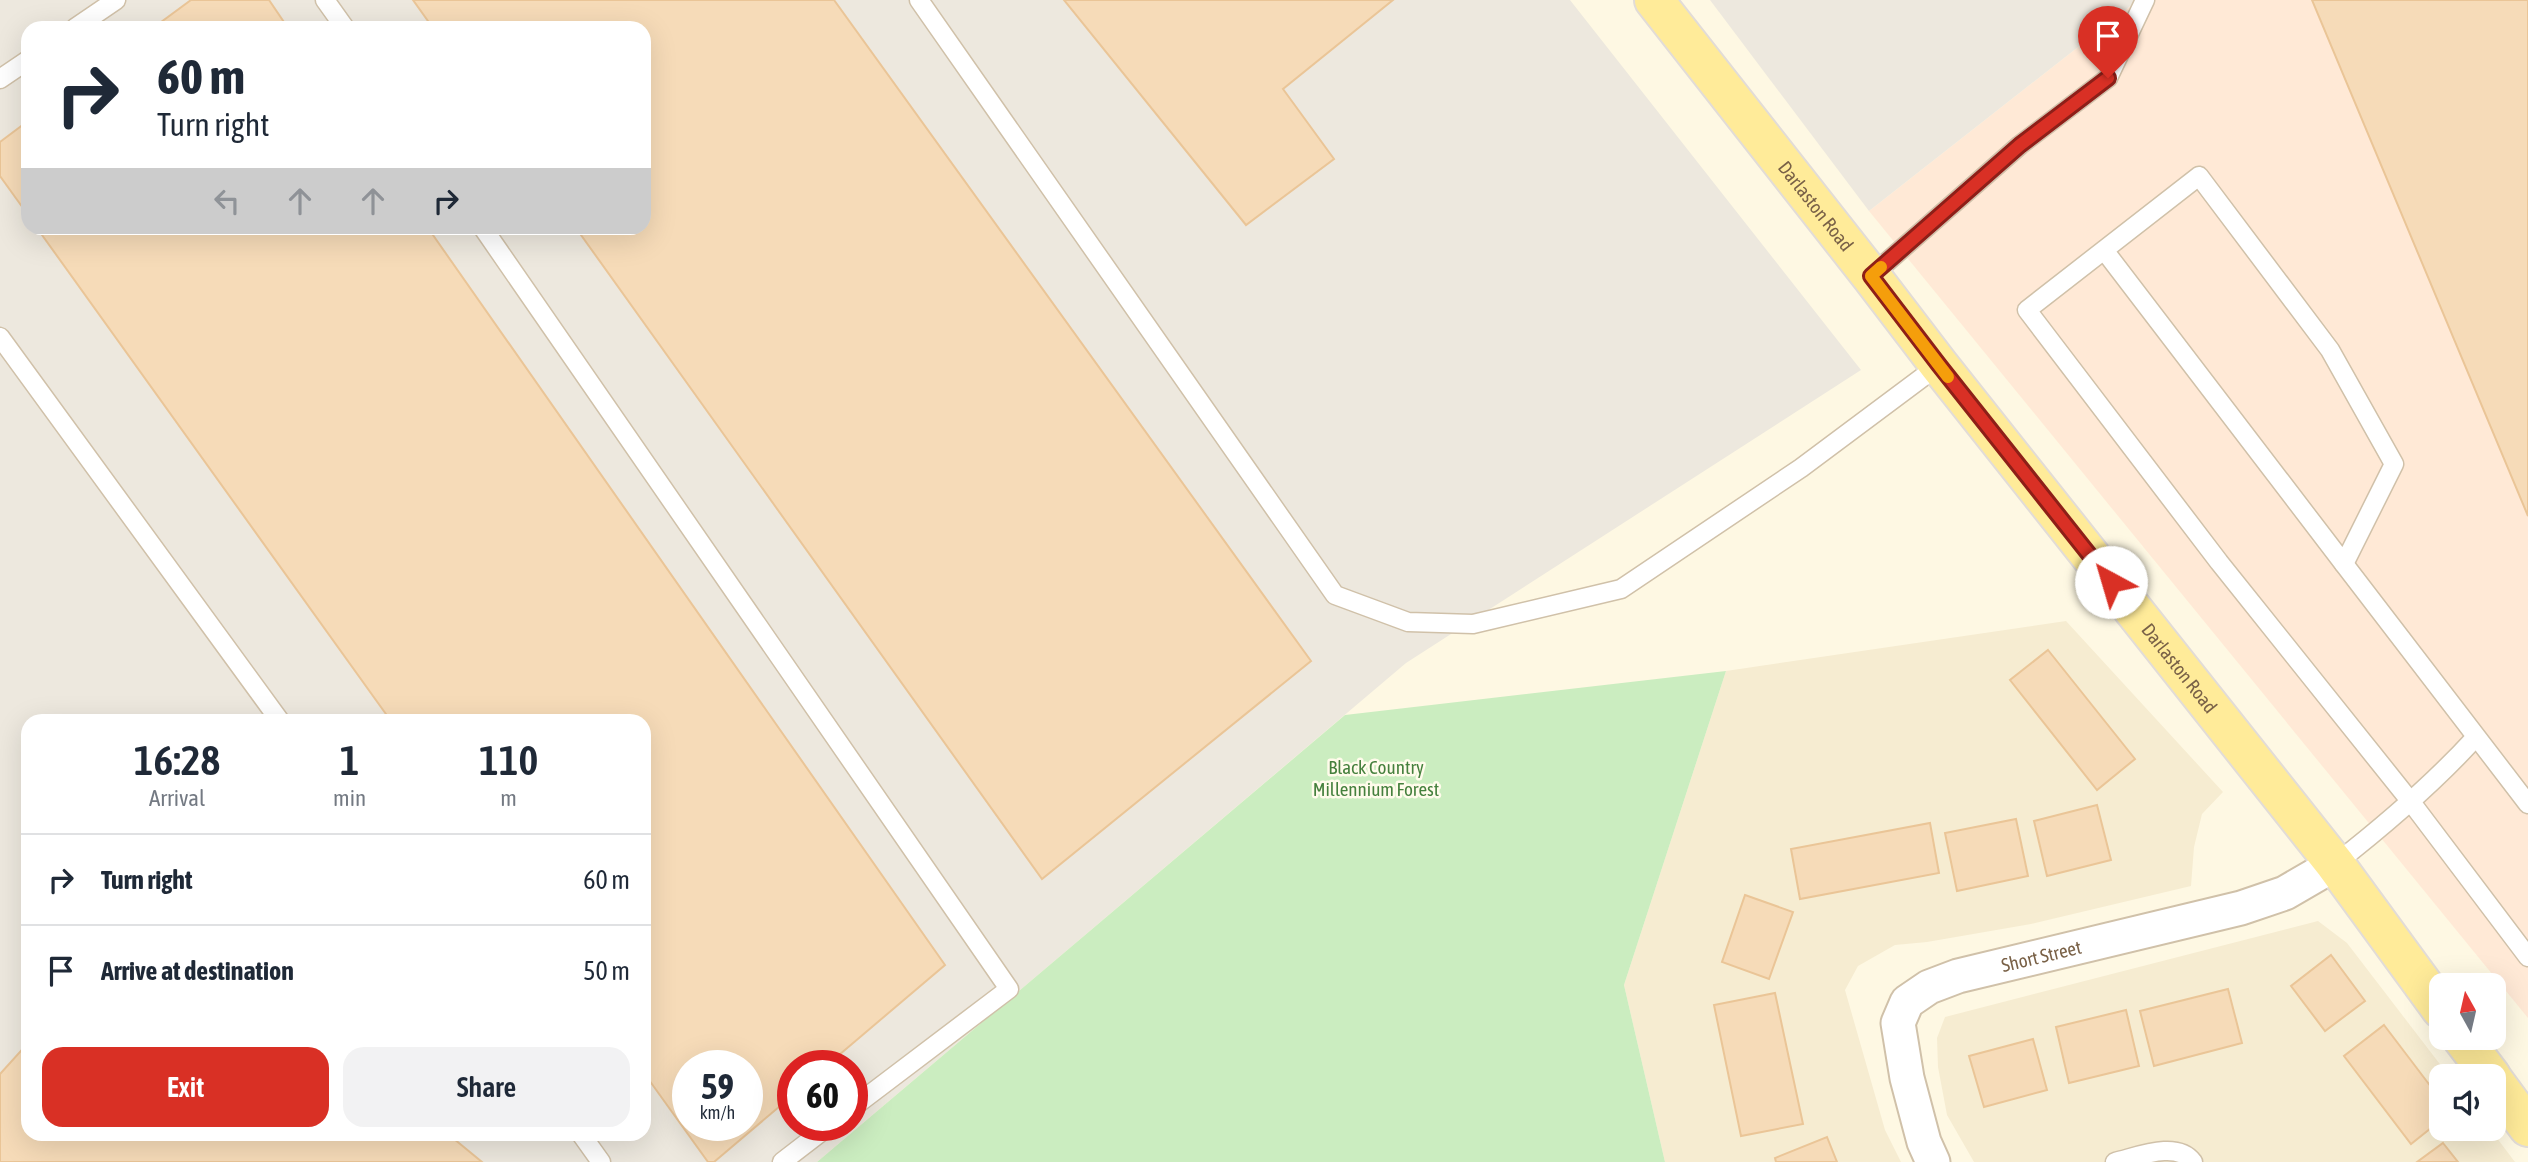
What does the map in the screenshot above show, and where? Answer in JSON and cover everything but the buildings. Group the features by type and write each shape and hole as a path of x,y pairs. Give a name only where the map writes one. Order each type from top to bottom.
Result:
{"main road":[{"name":"Darlaston Road","path":"1654,0 1939,365 2335,864 2429,993"},
{"path":"2471,1050 2482,1064"},
{"path":"2506,1097 2528,1127"}],"street":[{"name":"Short Street","path":"1933,1162 1924,1142 1907,1078 1898,1023 1907,1002 1929,986 1958,976 2241,908 2286,893 2335,864"}],"lane":[{"path":"85,21 116,0"},
{"path":"325,0 340,21"},
{"path":"919,0 1335,596 1408,622 1473,624 1621,589 1801,468 1939,365"},
{"path":"1871,276 2020,145 2108,78 2145,0"},
{"path":"0,79 21,65"},
{"path":"2344,564 2394,464 2330,350 2199,176 2027,310 2219,562 2411,802 2528,957"},
{"path":"487,235 1009,989 868,1096"},
{"path":"2104,250 2528,804"},
{"path":"0,337 275,714"},
{"path":"2335,864 2436,780 2475,738"},
{"path":"586,1141 601,1162"},
{"path":"782,1162 809,1141"},
{"path":"2115,1162 2173,1151 2183,1153 2193,1162"}],"shaded area":[{"path":"0,0 1570,0 1861,370 1406,663 868,1119 868,1050 777,1050 777,1141 842,1141 817,1162 0,1162"},
{"path":"1710,0 2138,0 1869,211"},
{"path":"2138,0 2528,0 2528,1018 2506,991 2506,973 2491,973 1869,211"},
{"path":"2066,621 2223,792 2202,814 2194,847 2191,886 2031,924 1895,945 1858,966 1845,990 1885,1130 1901,1162 1665,1162 1624,985 1726,671"},
{"path":"2318,921 2347,943 2440,1064 2429,1064 2429,1141 2499,1141 2515,1162 1974,1162 1947,1115 1938,1067 1937,1038 1945,1017"}],"green space":[{"name":"Black Country Millennium Forest","path":"1726,671 1624,985 1665,1162 817,1162 842,1141 868,1141 868,1119 1345,715"}],"slow traffic":[{"path":"1881,267 1871,276 1948,377"}],"route":[{"path":"2108,78 2020,145 1871,276 2111,582"}]}
